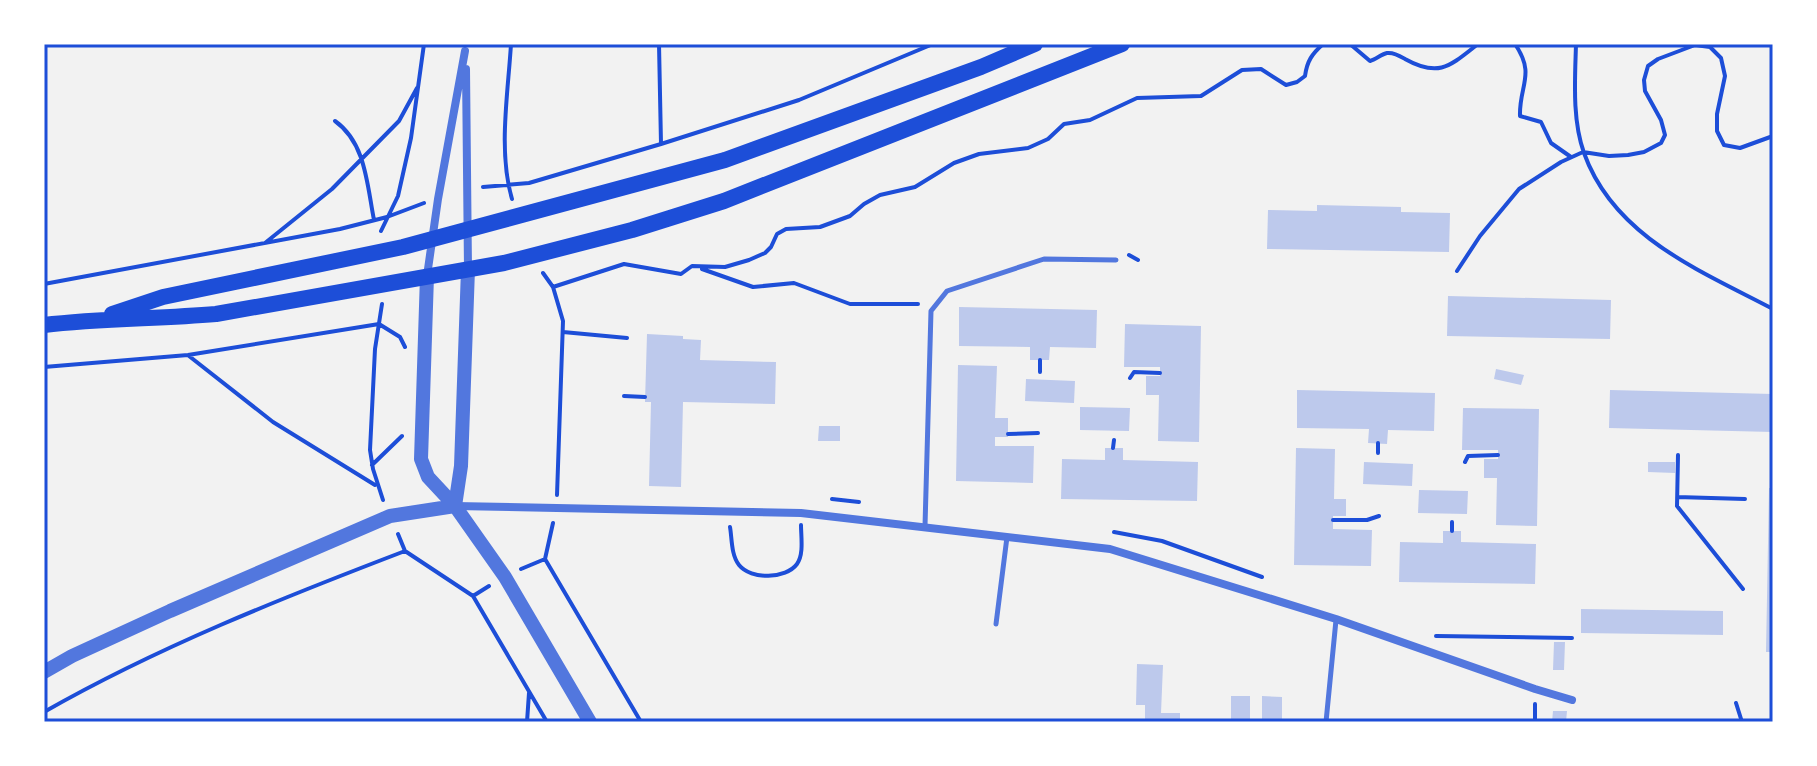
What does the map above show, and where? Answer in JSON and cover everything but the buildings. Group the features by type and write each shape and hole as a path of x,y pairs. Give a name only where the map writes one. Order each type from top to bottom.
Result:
{"main road":[{"path":"95,319 163,297 432,239 725,160 981,67 1035,44"},
{"path":"44,325 95,319 216,314 468,269 632,230 724,201 1122,44"}],"street":[{"path":"455,506 461,466 468,269 465,47"},
{"path":"465,47 427,276 421,459 428,477 455,506 505,577 590,722"},
{"path":"44,672 170,611 390,516 455,506 801,513 1110,549 1336,619 1572,700"}],"lane":[{"path":"925,526 931,311 947,291 1044,259 1116,260"},
{"path":"996,624 1007,536"},
{"path":"1326,722 1336,619"}],"path":[{"path":"380,251 380,231 398,196 420,82 424,44"},
{"path":"511,44 506,143 508,184 517,216"},
{"path":"659,44 661,144"},
{"path":"469,190 491,185 529,183 661,144 799,100 933,44"},
{"path":"553,287 624,264 681,274 692,266 725,267 749,260 765,253 777,234 786,229 820,227 838,221 880,195 915,187 954,163 979,154 1028,148 1048,139 1064,124 1090,120 1137,98 1201,96 1242,70 1261,69 1286,85 1297,82 1305,76 1307,63 1323,44"},
{"path":"1350,44 1370,61 1385,53 1396,54 1418,67 1433,71 1444,68 1478,44"},
{"path":"1515,44 1523,56 1527,72 1525,92 1519,103 1520,116 1541,122 1551,143 1571,157"},
{"path":"1576,44 1574,98 1583,152 1609,200 1633,226 1671,255 1773,309"},
{"path":"1457,271 1480,236 1519,189 1583,152 1628,155 1644,152 1661,143 1665,135 1661,120 1645,91 1644,80 1648,66 1658,59 1695,45 1710,47 1721,58 1725,76 1717,114 1717,131 1724,145 1740,148 1773,136"},
{"path":"263,244 332,189 399,121 420,82"},
{"path":"335,121 346,129 363,158 374,220"},
{"path":"44,284 263,244 387,217 438,199"},
{"path":"1128,255 1138,260"},
{"path":"531,256 553,287 563,321 557,508 545,559 641,722"},
{"path":"692,266 753,287 794,283 850,304 918,304"},
{"path":"382,284 383,308 375,349 372,465 377,487 405,551 473,596 547,722"},
{"path":"917,312 925,294"},
{"path":"44,367 188,355 379,324 400,337 405,346 405,361"},
{"path":"563,332 627,338"},
{"path":"188,355 273,422 377,487"},
{"path":"1040,360 1040,372"},
{"path":"1130,378 1134,372 1160,373"},
{"path":"624,396 645,397"},
{"path":"372,465 402,437 402,422"},
{"path":"1008,434 1038,433"},
{"path":"1113,448 1114,440"},
{"path":"1378,443 1378,453"},
{"path":"1465,462 1468,456 1498,455"},
{"path":"1678,455 1677,506 1743,589"},
{"path":"1677,497 1745,499"},
{"path":"728,513 739,565 750,573 767,576 789,571 798,563 801,554 801,513"},
{"path":"1333,520 1367,520 1379,516"},
{"path":"1452,522 1452,531"},
{"path":"44,712 91,685 219,626 405,551"},
{"path":"527,722 529,693"},
{"path":"1736,703 1742,722"}]}
